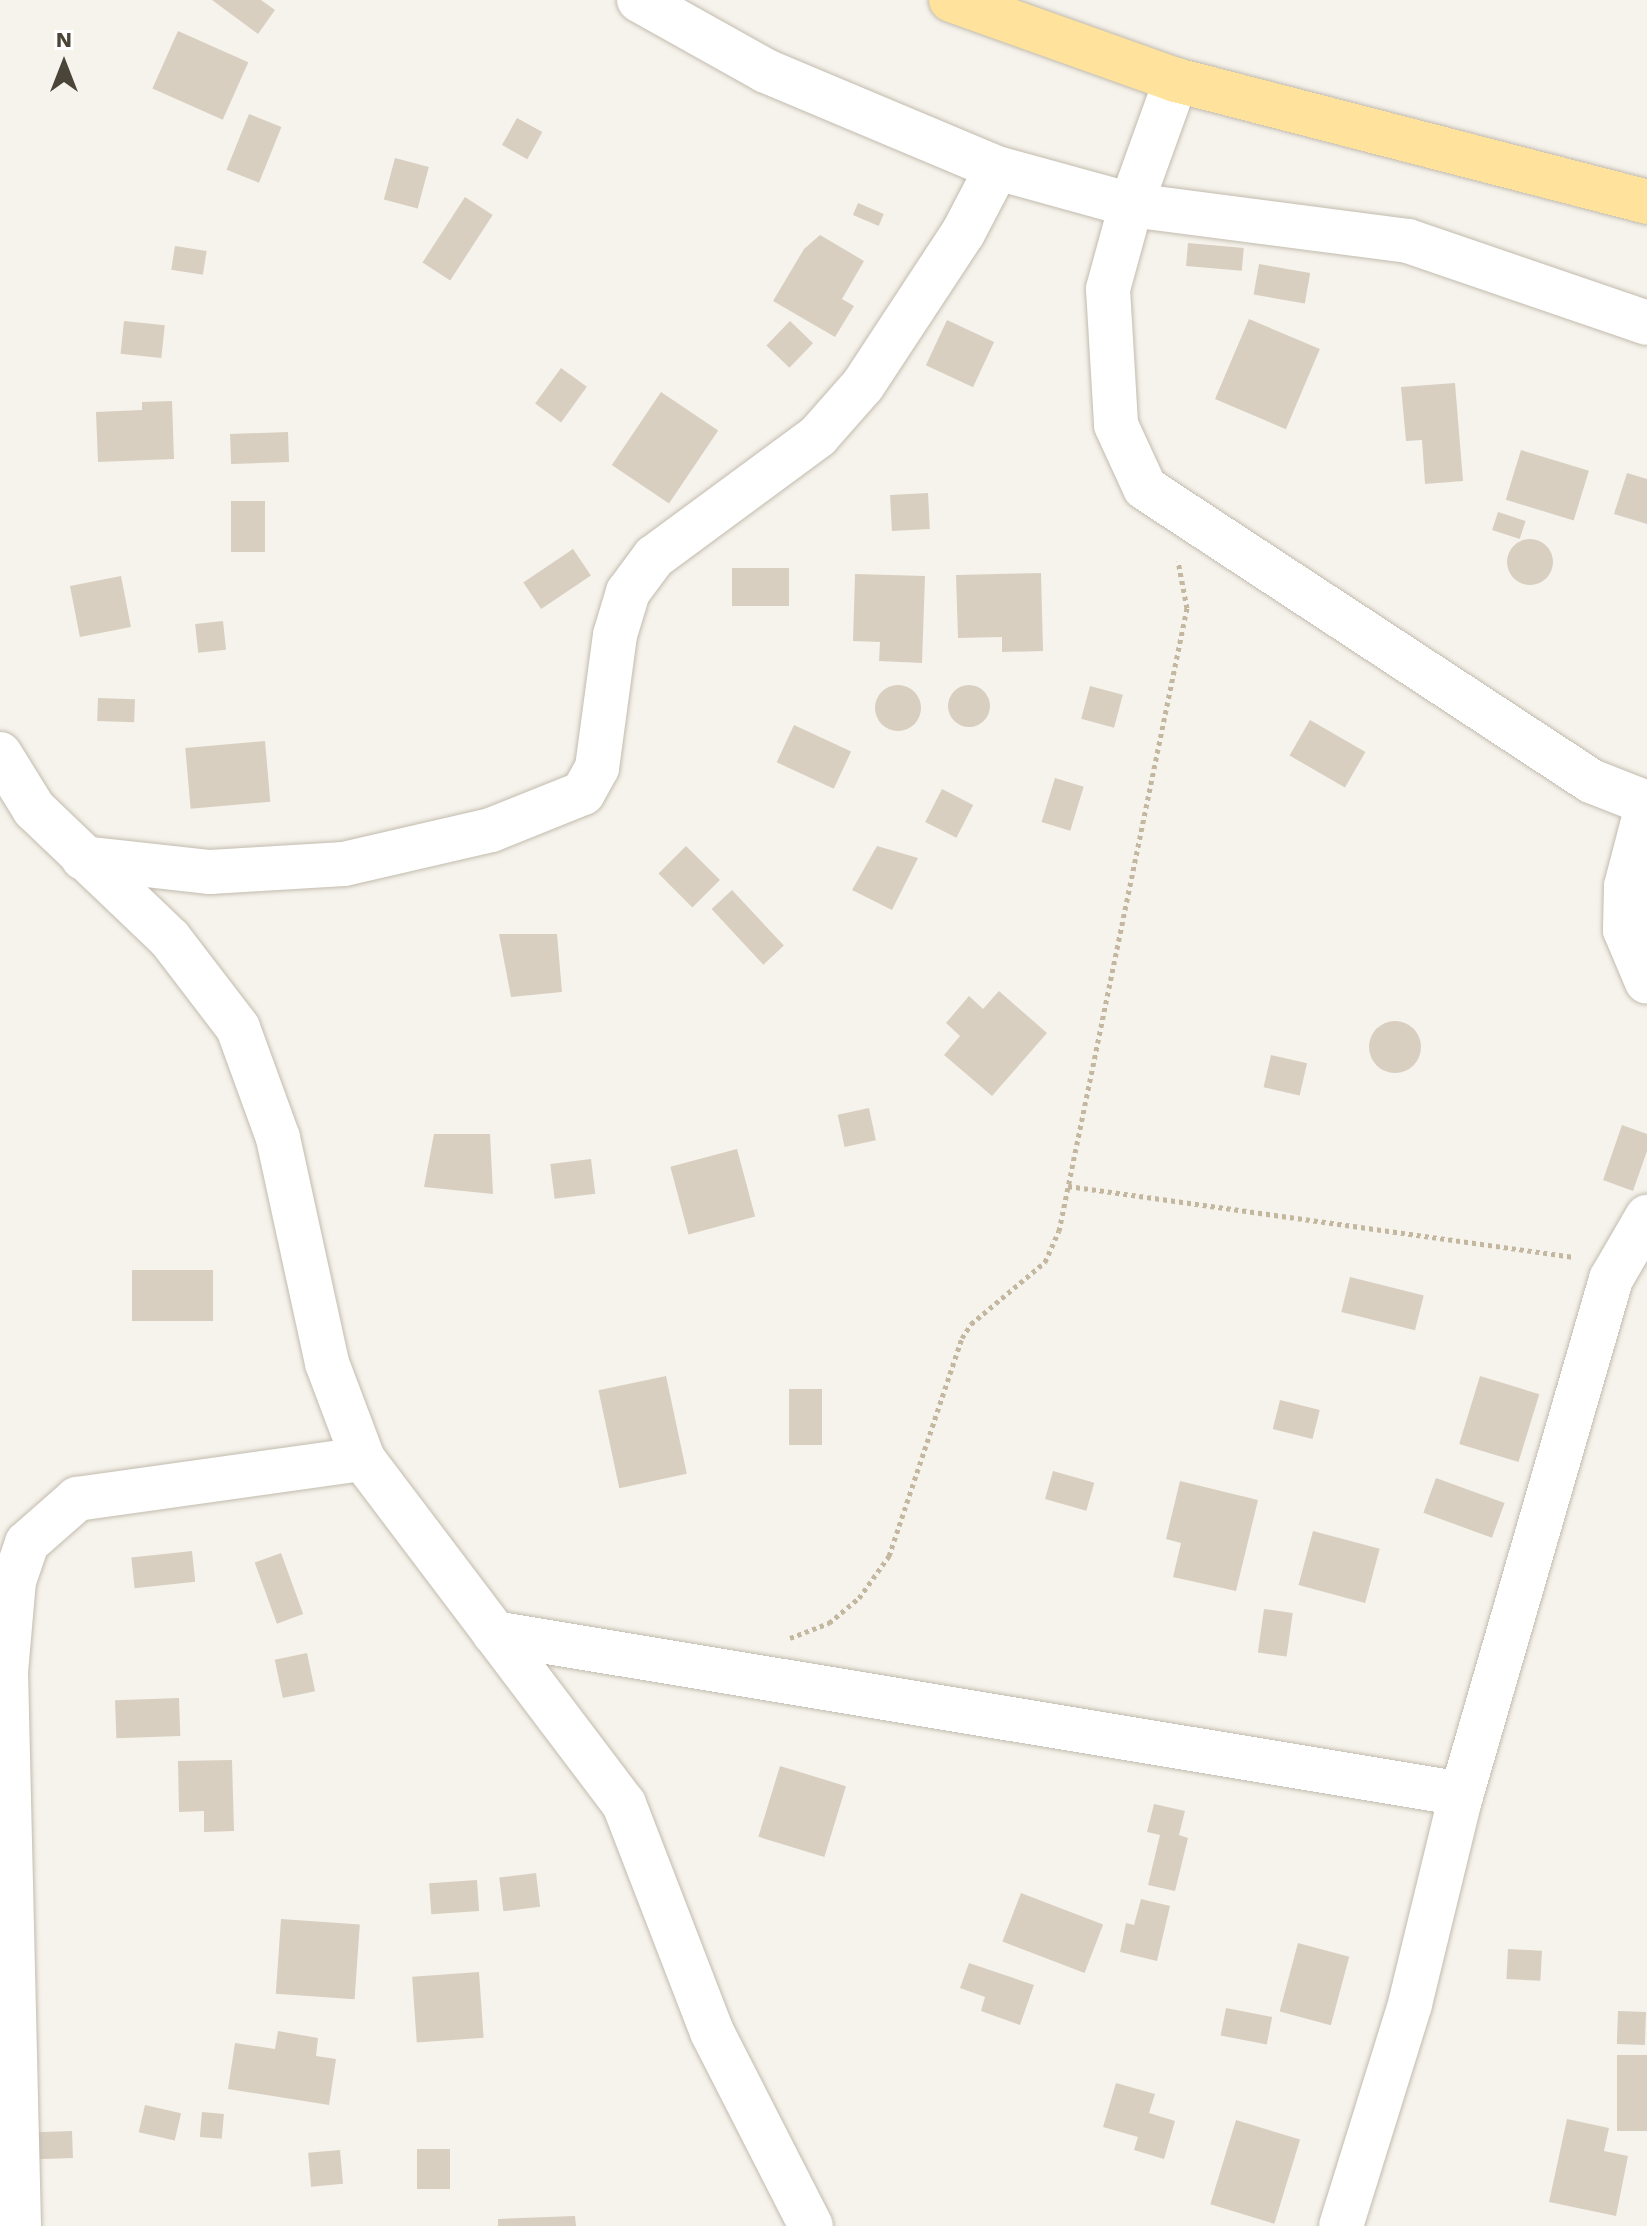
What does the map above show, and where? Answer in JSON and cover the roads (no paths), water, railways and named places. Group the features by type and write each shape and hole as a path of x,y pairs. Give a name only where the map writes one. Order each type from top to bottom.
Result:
{"main road":[{"path":"951,0 1176,80 1647,202"}],"street":[{"path":"639,0 766,71 997,168 1131,205 1408,241 1647,323"},
{"path":"1176,80 1131,205 1108,289 1110,365 1116,425 1145,488 1591,781 1647,804 1626,886 1625,930 1647,982"},
{"path":"83,858 210,872 344,864 491,830 583,793 597,768 615,635 628,592 654,557 818,436 863,385 963,233 997,168"},
{"path":"0,754 34,809 170,939 238,1028 278,1138 327,1363 363,1459 624,1804 712,2032 811,2226"},
{"path":"1341,2226 1410,2004 1462,1794 1619,1264 1647,1217"},
{"path":"19,2226 3,1672 14,1581 27,1543 77,1499 363,1459"},
{"path":"494,1633 1462,1794"}]}
